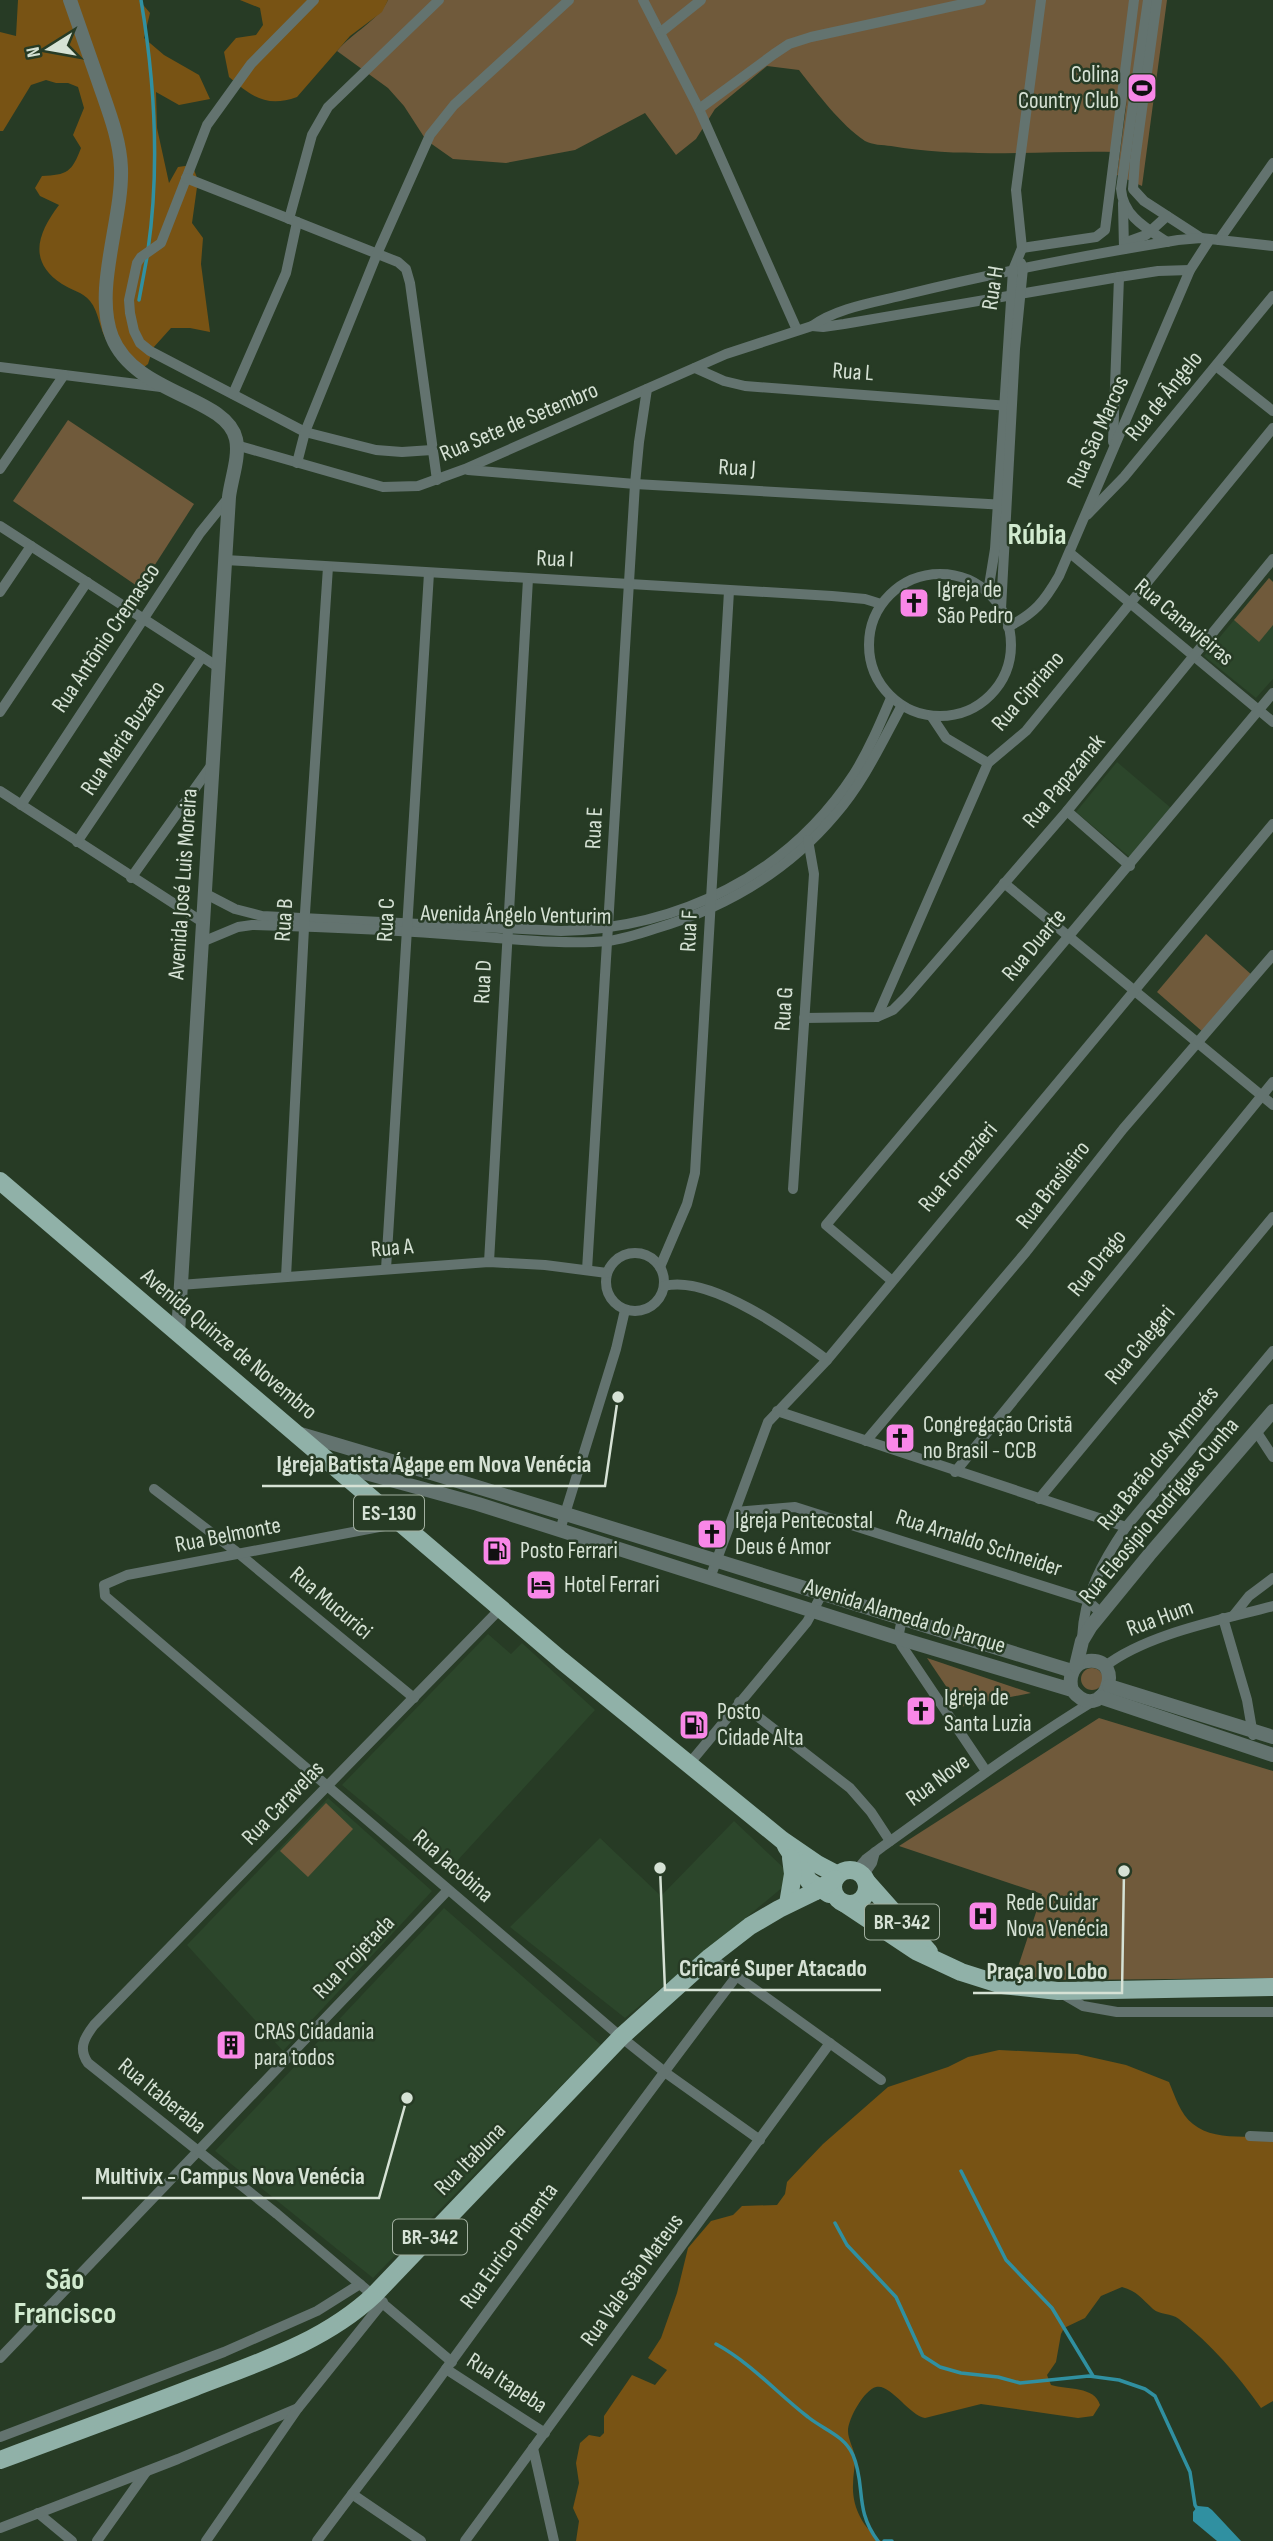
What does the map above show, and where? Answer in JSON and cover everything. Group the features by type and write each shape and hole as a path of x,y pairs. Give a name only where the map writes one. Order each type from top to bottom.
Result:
{"main road":[{"name":"Avenida Quinze de Novembro","path":"0,1181 400,1523 785,1844"},
{"name":"ES-130","path":"785,1844 817,1864 835,1890"},
{"path":"785,1844 793,1874 788,1904"},
{"name":"BR-342","path":"835,1890 843,1871 862,1876 939,1962"},
{"name":"BR-342","path":"835,1890 849,1904 860,1901 866,1892 862,1876"},
{"name":"BR-342","path":"788,1904 835,1890"},
{"name":"BR-342","path":"835,1890 896,1939 939,1962 1002,1985 1058,1991 1273,1987"},
{"name":"Rua Itabuna","path":"0,2460 242,2369 315,2337 355,2311 621,2037 710,1957 757,1921 788,1904"}],"street":[{"path":"70,0 119,149 120,189 107,289 108,320 112,337 121,353 140,374 161,387 214,411 224,420 236,442"},
{"path":"314,0 251,64 207,125 161,243 137,263 129,300 132,322 140,343 150,351 305,432 376,450 432,450"},
{"path":"233,394 291,258 293,220 312,135 328,107 439,0"},
{"path":"297,463 305,432 377,254 430,135 454,105 569,0"},
{"path":"643,0 699,109 797,330"},
{"path":"660,32 701,0"},
{"path":"699,109 789,44 981,0"},
{"name":"Rua H","path":"1001,609 1007,406 1019,261 1016,190 1041,0"},
{"path":"1019,261 1096,237 1105,230 1134,0"},
{"path":"1148,0 1121,183 1124,246 1151,231 1167,216"},
{"path":"1157,0 1133,184 1137,195 1167,216 1210,239"},
{"name":"Rua São Marcos","path":"1008,627 1034,612 1043,603 1070,553 1190,270 1210,239 1273,163"},
{"path":"186,178 398,262 406,269 437,480"},
{"path":"1123,200 1132,216 1167,242"},
{"name":"Rua Sete de Setembro","path":"812,326 821,319 870,303 1019,261 1124,246 1210,239 1273,246"},
{"name":"Rua Sete de Setembro","path":"236,442 297,463 383,487 418,486 465,470 695,368 797,330 1119,277 1190,270"},
{"path":"1112,449 1119,277"},
{"name":"Rua de Ângelo","path":"1083,519 1124,477 1273,296"},
{"path":"1216,366 1273,411"},
{"path":"0,367 161,387"},
{"name":"Rua L","path":"695,368 724,381 745,386 1007,406"},
{"path":"0,469 64,375"},
{"name":"Rua E","path":"587,1270 635,484 648,389"},
{"name":"Rua Cipriano","path":"877,1017 988,763 1026,731 1273,428"},
{"name":"Avenida José Luis Moreira","path":"178,1333 229,497 236,442"},
{"name":"Rua J","path":"465,470 635,484 1002,505"},
{"name":"Rua Antônio Cremasco","path":"21,805 200,533 229,497"},
{"name":"Rua H","path":"988,592 1002,505"},
{"path":"0,526 218,667"},
{"path":"0,592 31,546"},
{"name":"Rua Canavieiras","path":"1070,553 1273,722"},
{"name":"Rua Papazanak","path":"877,1017 893,1010 906,998 1067,811 1273,559"},
{"name":"Rua I","path":"225,560 855,598 881,604"},
{"name":"Rua B","path":"286,1277 304,923 328,566"},
{"name":"Rua C","path":"386,1269 429,573"},
{"path":"931,574 951,574 971,581 988,592 1001,609 1011,644 1009,663 1002,682 989,697 973,709 955,716 932,717 901,707 878,682 871,664 868,644 871,624 881,604 893,590 911,579 931,574"},
{"name":"Rua D","path":"489,1262 528,579"},
{"path":"0,712 88,582"},
{"name":"Rua F","path":"660,1267 687,1204 695,1173 730,591"},
{"name":"Rua Maria Buzato","path":"77,842 202,657"},
{"name":"Rua Duarte","path":"891,1280 827,1225 1273,693"},
{"name":"Avenida Ângelo Venturim","path":"807,839 854,775 891,698"},
{"name":"Avenida Ângelo Venturim","path":"202,942 238,927 304,923 607,941 669,925 766,878 837,813 860,782 901,707"},
{"path":"932,717 946,738 988,763"},
{"path":"131,877 213,763"},
{"path":"0,791 204,923"},
{"path":"1067,811 1130,866"},
{"name":"Rua Fornazieri","path":"710,1578 764,1433 777,1411 827,1360 1273,824"},
{"name":"Rua G","path":"793,1189 814,874 807,839"},
{"path":"1004,883 1273,1105"},
{"name":"Avenida Ângelo Venturim","path":"206,894 250,914 304,923"},
{"name":"Avenida Ângelo Venturim","path":"507,934 608,929 712,904"},
{"name":"Rua Brasileiro","path":"866,1441 1026,1252 1123,1129 1273,955"},
{"path":"804,1018 877,1017"},
{"name":"Rua Drago","path":"955,1472 1273,1082"},
{"name":"Rua Calegari","path":"1039,1499 1273,1217"},
{"path":"636,1253 654,1260 660,1267 664,1286 661,1296 647,1309 637,1312 625,1310 612,1300 607,1292 607,1273 618,1258 636,1253"},
{"name":"Rua A","path":"180,1285 489,1262 607,1273"},
{"path":"664,1286 676,1283 698,1287 760,1313 827,1360"},
{"path":"560,1530 616,1349 625,1310"},
{"name":"Rua Barão dos Aymorés","path":"1082,1641 1087,1600 1109,1552 1126,1527 1273,1351"},
{"path":"777,1411 1126,1527"},
{"name":"Rua Eleosipio Rodrigues Cunha","path":"1082,1641 1149,1555 1273,1411"},
{"path":"1256,1431 1273,1457"},
{"path":"295,1433 1074,1669"},
{"name":"Avenida Alameda do Parque","path":"332,1463 478,1504 1074,1693 1082,1699 1101,1694 1273,1737"},
{"name":"Rua Mucurici","path":"154,1489 238,1553 414,1698"},
{"name":"Rua Arnaldo Schneider","path":"735,1512 795,1507 1087,1600"},
{"name":"Rua Belmonte","path":"125,1616 105,1596 104,1585 107,1582 127,1575 400,1523"},
{"path":"1252,1748 1253,1731 1228,1617 1273,1578"},
{"path":"1256,1590 1268,1607"},
{"path":"689,1764 807,1622 822,1594"},
{"path":"1087,1600 1102,1614"},
{"name":"Rua Hum","path":"1099,1664 1142,1645 1268,1607"},
{"name":"Rua Caravelas","path":"94,2025 501,1608"},
{"name":"Rua Jacobina","path":"125,1616 621,2037 666,2073 760,2140"},
{"path":"902,1619 898,1638 905,1652 986,1771"},
{"path":"1060,1720 1101,1694 1108,1673 1088,1655 1082,1641"},
{"path":"1060,1720 1074,1693 1070,1684 1082,1641"},
{"path":"1074,1669 1082,1662 1099,1664"},
{"name":"Avenida Alameda do Parque","path":"1101,1694 1273,1755"},
{"path":"739,1702 850,1787 890,1841"},
{"name":"Rua Nove","path":"862,1876 876,1852 1060,1720"},
{"name":"Rua Projetada","path":"0,2358 448,1890"},
{"path":"710,1957 881,2080"},
{"name":"Rua Eurico Pimenta","path":"317,2541 736,1977"},
{"path":"1058,1991 1083,2006 1117,2012 1273,2012"},
{"name":"Rua Itaberaba","path":"94,2025 83,2043 83,2054 88,2063 372,2294"},
{"name":"Rua Vale São Mateus","path":"465,2541 830,2043"},
{"path":"1250,2136 1273,2137"},
{"path":"206,2541 298,2408 372,2294"},
{"path":"0,2437 237,2347 317,2311 372,2294"},
{"name":"Rua Itapeba","path":"372,2294 449,2365 545,2433"},
{"path":"0,2528 146,2472 298,2408"},
{"path":"533,2448 554,2541"},
{"path":"97,2541 146,2472"},
{"path":"352,2494 421,2541"},
{"path":"38,2513 72,2541"}],"shaded area":[{"path":"18,0 139,0 150,13 144,38 164,55 199,75 210,99 179,105 156,92 157,128 169,183 178,167 192,165 198,180 192,223 203,238 201,264 210,332 171,328 153,348 148,364 139,371 107,341 90,301 51,275 40,256 41,236 59,205 40,196 35,188 42,176 68,171 75,162 81,148 73,135 84,108 78,87 46,80 31,85 3,131 0,131 0,32 16,36"},
{"path":"240,0 388,0 382,12 350,36 297,97 268,101 252,95 229,77 224,52 236,38 256,35 263,25 260,8"},
{"path":"388,0 1167,0 1142,186 1117,175 1127,99 1117,152 976,153 919,150 865,141 838,118 799,70 767,66 715,109 696,139 676,155 645,113 575,150 506,163 453,159 426,140 404,106 388,88 337,51 378,14"},
{"path":"68,420 194,504 140,588 13,501"},
{"path":"1269,578 1273,582 1273,679 1256,698 1204,656"},
{"path":"1269,578 1273,582 1273,625 1259,642 1234,620"},
{"path":"1117,762 1171,808 1131,858 1076,812"},
{"path":"1206,934 1253,976 1204,1033 1157,992"},
{"path":"488,1634 511,1654 522,1643 595,1710 447,1872 342,1785"},
{"path":"927,1658 1031,1693 960,1707"},
{"path":"1092,1668 1100,1671 1103,1679 1100,1687 1092,1690 1084,1687 1081,1679 1084,1671"},
{"path":"1099,1718 1273,1771 1273,1978 1070,1980 1015,1976 1042,1894 899,1846"},
{"path":"328,1798 432,1891 283,2051 187,1945"},
{"path":"326,1803 353,1829 308,1877 280,1851"},
{"path":"734,1821 787,1871 783,1887 625,2018 510,1927 600,1838 661,1896"},
{"path":"444,1908 601,2045 373,2278 215,2151"},
{"path":"999,2050 1077,2054 1126,2065 1169,2082 1185,2115 1201,2129 1221,2135 1273,2136 1273,2401 1261,2408 1223,2360 1191,2329 1176,2317 1156,2311 1135,2293 1122,2287 1101,2296 1085,2318 1064,2328 1056,2362 1047,2375 1051,2385 1087,2392 1097,2399 1100,2405 1093,2416 1078,2418 981,2404 925,2418 881,2387 871,2389 867,2393 854,2413 848,2431 855,2458 853,2493 860,2516 869,2530 881,2541 576,2541 579,2521 573,2508 579,2483 576,2463 580,2443 589,2435 600,2437 604,2433 604,2416 632,2375 655,2385 667,2370 648,2358 661,2338 677,2293 688,2248 711,2221 733,2215 742,2206 777,2205 785,2194 787,2182 823,2144 888,2087 948,2067 968,2057"}],"water":[{"path":"1198,2506 1212,2510 1241,2541 1217,2541 1193,2521 1193,2512"}],"waterway":[{"path":"141,0 153,93 155,156 148,250"},
{"path":"139,300 147,257"},
{"path":"961,2171 1006,2260 1052,2308 1093,2376"},
{"path":"835,2223 847,2245 896,2297 923,2356 940,2367 1020,2383 1089,2376 1119,2380 1145,2389 1155,2396 1190,2472 1198,2510"},
{"path":"716,2344 741,2360 849,2448 857,2466 866,2519 878,2541"},
{"path":"884,2541 892,2541"}],"place":[{"name":"Colina Country Club","path":"1142,88"},
{"name":"Igreja de São Pedro","path":"914,603"},
{"name":"Igreja Batista Ágape em Nova Venécia","path":"618,1397"},
{"name":"Congregação Cristã no Brasil - CCB","path":"900,1438"},
{"name":"Igreja Pentecostal Deus é Amor","path":"712,1534"},
{"name":"Posto Ferrari","path":"497,1551"},
{"name":"Hotel Ferrari","path":"541,1585"},
{"name":"Igreja de Santa Luzia","path":"921,1711"},
{"name":"Posto Cidade Alta","path":"694,1725"},
{"name":"Cricaré Super Atacado","path":"660,1868"},
{"name":"Praça Ivo Lobo","path":"1124,1871"},
{"name":"Rede Cuidar Nova Venécia","path":"983,1916"},
{"name":"CRAS Cidadania para todos","path":"231,2045"},
{"name":"Multivix - Campus Nova Venécia","path":"407,2098"}],"district":[{"name":"Rúbia","path":"1037,535"},
{"name":"São Francisco","path":"65,2297"}]}
